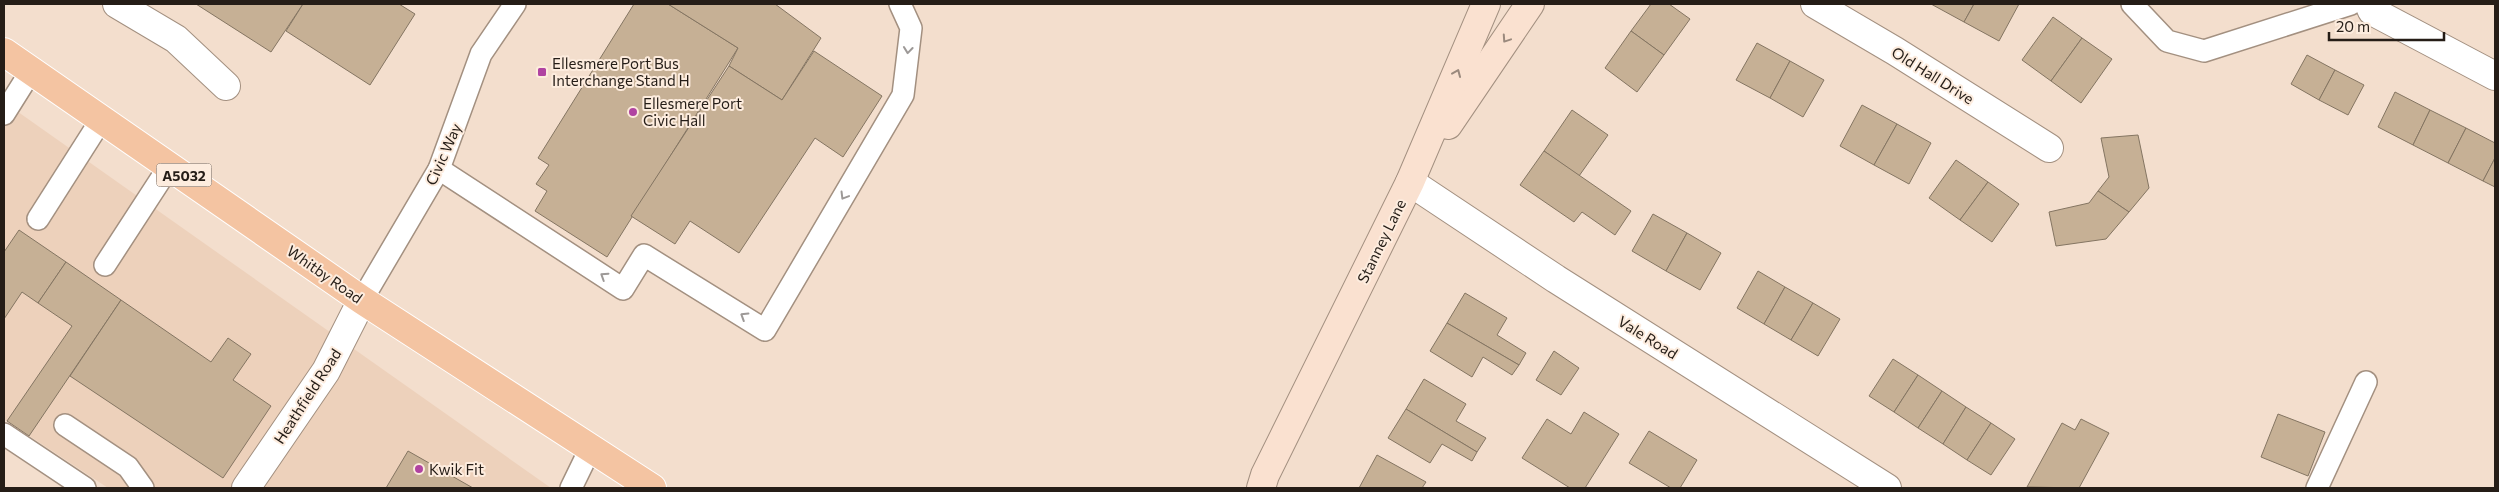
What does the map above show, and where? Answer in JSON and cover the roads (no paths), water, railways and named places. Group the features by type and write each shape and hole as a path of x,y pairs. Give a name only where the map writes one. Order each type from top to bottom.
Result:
{"main road":[{"name":"Stanney Lane","path":"1260,484 1410,182 1486,4"},
{"path":"1410,182 1530,4"},
{"name":"Whitby Road","path":"4,52 101,120 170,165 362,300 652,488"}],"street":[{"path":"117,4 176,39 226,86"},
{"name":"Old Hall Drive","path":"1814,4 1895,51 2049,148"},
{"path":"2368,4 2372,11 2495,76"},
{"name":"Vale Road","path":"1410,182 1556,279 1887,488"},
{"name":"Heathfield Road","path":"246,488 326,371 362,300"}],"lane":[{"name":"Civic Way","path":"362,300 439,170 481,54 514,4"},
{"path":"439,170 622,289 644,255 765,330 903,95 910,28 900,4"},
{"path":"2132,4 2167,40 2204,51 2351,4"},
{"path":"4,114 31,71"},
{"path":"38,219 101,120"},
{"path":"105,265 170,165"},
{"path":"2317,488 2366,382"},
{"path":"65,425 128,467 143,488"},
{"path":"4,434 85,488"},
{"path":"572,488 590,449"}],"place":[{"name":"Ellesmere Port Bus Interchange Stand H","path":"542,72"},
{"name":"Ellesmere Port Civic Hall","path":"633,112"},
{"name":"Kwik Fit","path":"419,469"}]}
